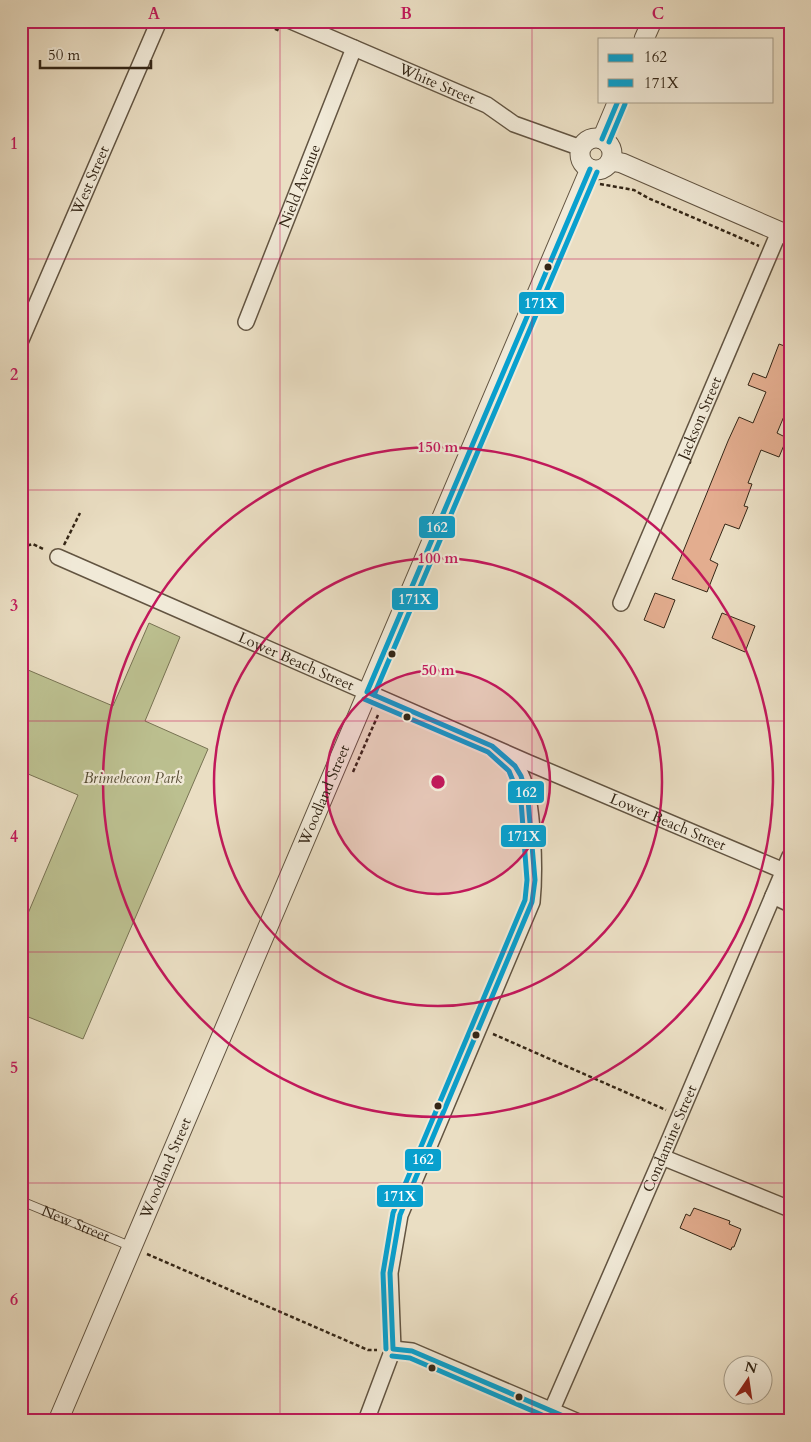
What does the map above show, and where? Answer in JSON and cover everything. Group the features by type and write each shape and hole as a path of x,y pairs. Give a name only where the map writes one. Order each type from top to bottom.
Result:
{"street":[{"name":"West Street","path":"21,340 159,21"},
{"name":"White Street","path":"291,21 488,105 514,124 581,148"},
{"path":"644,38 652,21"},
{"name":"Nield Avenue","path":"246,322 354,48"},
{"path":"602,139 618,102"},
{"path":"602,139 611,148 611,160 593,176 582,162 581,148 587,140 602,139"},
{"path":"611,160 622,163 784,234"},
{"name":"Woodland Street","path":"58,1421 130,1246 367,692 593,176"},
{"name":"Jackson Street","path":"621,603 784,234"},
{"name":"Lower Beach Street","path":"58,557 492,746 784,870"},
{"path":"366,1421 393,1349 390,1273 400,1215 532,902 535,880 528,800 525,787 515,766 492,746"},
{"name":"Condamine Street","path":"549,1416 680,1116 790,856"},
{"path":"773,896 790,904"},
{"path":"662,1157 790,1209"},
{"path":"393,1349 412,1351 549,1416 576,1421"}],"lane":[{"name":"New Street","path":"21,1201 130,1246"}],"path":[{"path":"593,176 634,190 648,198 759,246"},
{"path":"21,547 33,544 58,557 80,513"},
{"path":"480,1029 680,1116"},
{"path":"130,1246 368,1350 393,1349"}],"green space":[{"name":"Brimebecon Park","path":"149,623 180,637 145,721 208,749 83,1039 21,1014 21,930 78,795 21,771 21,667 113,706"}],"building":[{"path":"779,344 790,348 790,402 777,433 787,438 779,457 761,450 748,483 752,484 744,506 748,507 739,529 725,524 710,560 718,564 707,592 672,579 739,417 753,423 766,392 748,385 753,373 766,378"},
{"path":"655,593 675,600 664,628 644,620"},
{"path":"722,613 755,626 745,652 712,638"},
{"path":"694,1208 730,1221 729,1224 741,1229 731,1250 680,1228 686,1214 690,1216"}],"transit line":[{"name":"162","path":"602,139 618,102"},
{"name":"171X","path":"609,142 625,104"},
{"name":"162","path":"367,692 590,169"},
{"name":"171X","path":"374,695 597,172"},
{"name":"162","path":"367,692 492,746 515,766 521,776 528,800 535,880 532,902 400,1215 390,1273 393,1349"},
{"name":"171X","path":"364,699 488,752 509,771 521,801 527,880 525,900 393,1213 383,1273 386,1349"},
{"name":"162","path":"393,1349 412,1351 575,1421"},
{"name":"171X","path":"392,1356 410,1358 556,1421"}]}
